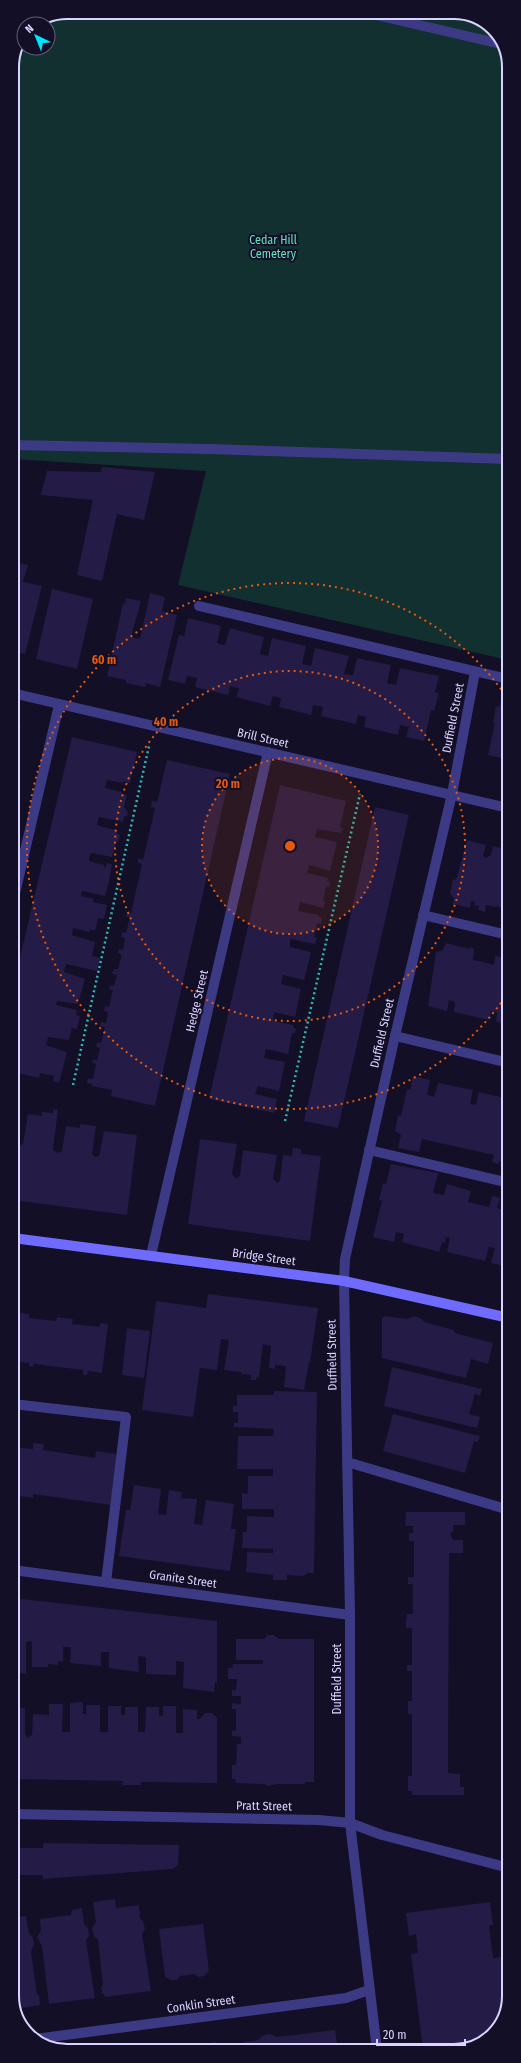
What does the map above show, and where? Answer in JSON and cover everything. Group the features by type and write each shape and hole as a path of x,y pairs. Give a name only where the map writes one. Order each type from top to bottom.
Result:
{"main road":[{"name":"Bridge Street","path":"19,1239 344,1281 502,1316"}],"street":[{"path":"393,19 496,43"},
{"path":"19,445 210,449 502,459"},
{"path":"199,606 502,678"},
{"name":"Duffield Street","path":"376,2044 350,1823 350,1615 344,1281 345,1259 395,1036 452,794 476,672"},
{"name":"Brill Street","path":"19,695 502,806"},
{"path":"19,876 59,705"},
{"name":"Hedge Street","path":"152,1255 268,752"},
{"path":"423,915 502,934"},
{"path":"395,1036 502,1062"},
{"path":"369,1150 502,1181"},
{"path":"19,1405 126,1417 106,1582"},
{"path":"347,1462 502,1508"},
{"name":"Granite Street","path":"19,1571 350,1615"},
{"name":"Pratt Street","path":"19,1814 311,1820 350,1823 382,1835 502,1866"},
{"name":"Conklin Street","path":"44,2038 346,1998 369,1990"}],"path":[{"path":"73,1085 154,726"},
{"path":"285,1121 364,774"}],"green space":[{"name":"Cedar Hill Cemetery","path":"67,19 457,19 478,25 492,38 496,43 501,58 502,67 502,659 178,585 206,471 19,459 21,56 56,56 56,21"}],"building":[{"path":"102,467 155,472 144,520 117,514 102,581 77,575 93,500 41,495 47,471 101,472"},
{"path":"19,563 28,565 23,582 42,586 25,654 19,653"},
{"path":"52,589 93,599 77,669 36,659"},
{"path":"150,593 165,597 162,611 177,615 160,687 146,683 145,687 126,683 126,680 107,676 123,603 125,604 126,598 141,601 131,637 140,639"},
{"path":"188,618 221,626 217,643 223,645 225,645 230,628 264,637 260,654 268,656 272,638 306,646 302,664 311,666 315,648 349,656 344,674 353,675 357,658 391,665 387,683 396,685 400,668 439,676 435,692 439,693 434,711 431,710 424,741 406,737 409,727 400,725 398,735 364,727 366,717 358,715 356,724 321,716 323,707 313,705 311,715 279,707 281,698 273,696 270,706 236,697 239,688 230,686 228,695 195,687 197,678 187,676 185,684 168,680 179,635 184,636"},
{"path":"502,695 502,758 488,755 495,723 493,723 496,706 499,707"},
{"path":"72,737 137,752 130,783 124,781 123,783 107,780 105,788 122,792 122,794 127,795 124,807 128,812 127,816 124,816 123,822 99,817 97,825 118,831 117,834 120,835 118,842 116,842 112,857 91,853 89,858 89,861 104,865 104,867 106,867 107,863 112,864 105,896 82,891 81,896 94,899 93,902 107,905 104,919 98,918 95,931 90,929 90,932 73,928 72,935 95,942 92,956 100,958 97,971 66,964 64,972 85,979 78,1004 57,1001 56,1005 77,1010 76,1015 80,1016 77,1029 72,1028 69,1040 48,1037 46,1045 67,1052 59,1083 53,1081 54,1076 40,1073 39,1078 19,1073 19,961"},
{"path":"167,760 230,774 155,1106 111,1096 112,1090 92,1086 92,1084 87,1083 88,1078 93,1079 96,1064 92,1063 93,1059 97,1060 100,1048 96,1047 97,1042 101,1043 105,1027 100,1026 101,1022 106,1023 108,1012 104,1011 105,1006 109,1007 113,990 109,990 110,985 114,986 117,975 112,974 114,969 118,969 122,955 118,953 119,949 123,950 125,938 121,937 122,932 126,933 130,917 126,917 127,912 131,913 142,864 138,863 138,858 143,860 155,808 151,807 152,801 157,802"},
{"path":"280,785 346,801 340,827 343,828 341,833 317,829 315,837 337,842 330,871 309,865 307,873 328,878 327,881 330,882 329,887 326,886 323,901 325,901 324,908 300,902 298,911 319,915 319,917 322,918 321,924 317,923 314,937 317,938 315,944 291,939 290,942 290,947 311,952 304,980 283,975 281,984 301,989 295,1017 274,1012 273,1021 294,1025 293,1027 296,1029 295,1033 292,1033 288,1054 266,1049 264,1058 285,1062 279,1091 258,1086 255,1094 277,1099 274,1113 209,1099"},
{"path":"375,807 409,815 338,1128 304,1121"},
{"path":"467,840 486,845 483,856 486,858 491,855 493,846 502,848 502,908 486,905 485,912 478,910 479,906 474,905 475,902 471,901 470,908 453,904 454,898 450,894 453,879 456,880"},
{"path":"446,943 469,949 469,947 474,949 473,960 494,965 495,956 502,957 502,1023 496,1022 497,1012 491,1011 489,1020 454,1012 455,1002 449,1000 447,1011 428,1006 436,952 443,950"},
{"path":"413,1076 430,1080 427,1095 434,1097 438,1083 473,1090 470,1104 476,1105 479,1092 502,1097 502,1162 499,1161 499,1164 492,1162 494,1155 422,1139 419,1152 398,1148 401,1135 395,1131 398,1115 401,1116 407,1089 410,1090"},
{"path":"53,1109 58,1110 53,1149 57,1153 62,1151 66,1126 80,1128 80,1124 96,1126 92,1154 95,1157 99,1156 104,1131 137,1135 127,1215 19,1201 19,1146 23,1144 28,1114 42,1116 42,1112 53,1113"},
{"path":"200,1139 237,1144 232,1174 236,1178 240,1176 243,1150 277,1155 273,1179 277,1183 280,1181 283,1155 292,1156 293,1148 301,1149 301,1154 321,1156 310,1241 188,1224"},
{"path":"391,1164 438,1173 433,1193 444,1195 447,1184 471,1191 468,1202 489,1207 492,1196 500,1198 497,1208 502,1210 502,1265 491,1263 495,1248 489,1247 485,1261 447,1252 450,1238 446,1237 445,1243 442,1242 439,1252 402,1242 404,1234 396,1232 394,1242 373,1237 382,1201 379,1200 383,1183 386,1184"},
{"path":"208,1294 318,1308 310,1362 304,1390 284,1387 286,1366 275,1365 275,1369 269,1368 271,1346 263,1344 259,1377 257,1377 256,1380 251,1380 251,1375 241,1374 242,1372 224,1370 229,1340 221,1339 217,1370 200,1368 193,1417 142,1410 156,1301 206,1308"},
{"path":"19,1313 29,1314 29,1318 56,1321 57,1317 73,1319 72,1324 100,1327 100,1323 108,1324 102,1373 88,1371 87,1375 83,1375 83,1370 34,1364 33,1367 29,1366 29,1363 19,1362"},
{"path":"385,1316 407,1319 414,1316 420,1318 424,1322 454,1330 455,1333 493,1343 488,1364 471,1359 466,1378 382,1358 382,1318"},
{"path":"127,1328 150,1331 144,1378 122,1375"},
{"path":"392,1367 482,1389 480,1396 475,1394 469,1414 480,1417 477,1428 384,1406"},
{"path":"274,1391 317,1392 314,1573 307,1573 304,1576 287,1575 287,1580 273,1580 273,1575 246,1572 247,1552 273,1553 273,1549 242,1548 243,1532 247,1532 247,1516 274,1517 274,1509 242,1509 242,1493 248,1494 248,1476 273,1476 273,1469 237,1469 238,1436 273,1436 274,1429 234,1427 234,1423 238,1423 238,1412 233,1412 233,1406 237,1406 237,1395 274,1395"},
{"path":"393,1414 480,1436 478,1442 474,1441 465,1473 383,1451"},
{"path":"33,1443 44,1444 43,1450 95,1458 96,1451 117,1454 111,1505 33,1494 33,1498 19,1496 19,1448 33,1449"},
{"path":"134,1485 161,1489 158,1514 166,1515 169,1490 182,1492 181,1498 197,1499 194,1524 202,1525 206,1500 234,1504 231,1529 236,1529 230,1571 119,1556 126,1510 130,1510"},
{"path":"406,1512 465,1512 465,1525 453,1525 453,1532 450,1533 453,1540 463,1540 463,1553 449,1553 448,1752 448,1773 460,1774 460,1787 464,1787 464,1795 412,1795 412,1791 408,1791 408,1776 412,1776 412,1714 408,1714 408,1701 412,1701 412,1671 407,1671 407,1665 412,1665 412,1628 406,1628 406,1621 407,1614 413,1614 413,1584 408,1584 408,1577 414,1577 414,1541 409,1541 409,1533 413,1533 413,1526 405,1526"},
{"path":"19,1599 217,1621 217,1683 215,1682 214,1692 183,1688 184,1662 176,1661 176,1675 146,1674 146,1657 138,1656 139,1672 109,1668 109,1652 101,1652 101,1666 70,1663 71,1647 63,1647 63,1662 58,1661 58,1665 48,1664 48,1667 32,1667 32,1642 30,1641 26,1642 26,1674 19,1673"},
{"path":"267,1635 274,1635 279,1639 314,1639 314,1782 305,1782 305,1784 278,1784 268,1786 264,1784 236,1783 235,1779 232,1779 232,1765 236,1765 237,1744 241,1744 241,1737 232,1736 232,1730 236,1731 236,1709 232,1709 232,1703 241,1704 241,1696 232,1696 232,1690 236,1690 237,1679 228,1679 228,1668 232,1668 233,1664 263,1664 263,1660 236,1660 236,1639 264,1639"},
{"path":"83,1702 83,1714 86,1714 86,1705 100,1705 100,1732 108,1732 108,1706 121,1706 121,1715 125,1715 125,1707 138,1707 138,1732 145,1732 146,1707 159,1707 159,1716 163,1716 163,1706 176,1706 176,1733 183,1733 183,1709 197,1710 197,1719 200,1719 205,1713 212,1713 217,1718 217,1783 141,1782 141,1785 122,1785 123,1781 19,1779 19,1708 25,1708 25,1734 28,1738 32,1735 33,1714 49,1715 49,1704 63,1704 62,1732 70,1732 70,1703"},
{"path":"43,1843 179,1845 178,1865 173,1869 43,1879 43,1875 19,1875 19,1848 43,1848"},
{"path":"115,1899 116,1908 139,1905 140,1918 143,1921 145,1929 142,1934 151,1991 105,1997 104,1994 102,1994 101,1986 103,1986 98,1940 94,1936 92,1928 96,1922 93,1902"},
{"path":"490,1902 493,1925 489,1925 493,1958 501,1957 502,1996 501,2005 496,2020 490,2028 478,2038 463,2043 454,2044 422,2044 411,1954 418,1953 416,1934 409,1936 406,1913"},
{"path":"82,1908 84,1924 88,1928 89,1935 86,1941 95,1998 49,2004 42,1946 37,1937 41,1930 40,1919 71,1915 72,1910"},
{"path":"26,1916 29,1933 33,1938 34,1944 31,1952 37,1995 39,1995 40,2005 21,2008 19,1996 19,1917"},
{"path":"203,1924 209,1971 204,1976 199,1977 194,1974 180,1976 177,1980 171,1980 165,1977 159,1929"},
{"path":"335,2030 337,2044 243,2044 243,2042 258,2040 264,2035 270,2034 277,2037"},
{"path":"216,2042 216,2044 201,2044"}]}
